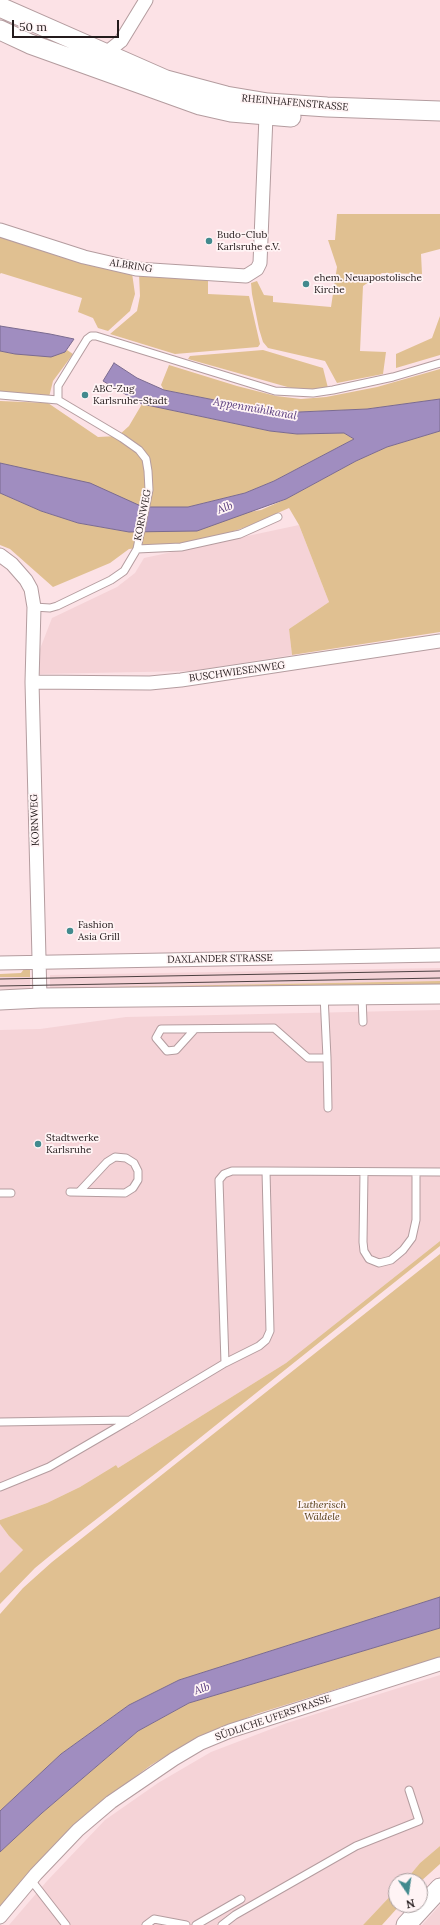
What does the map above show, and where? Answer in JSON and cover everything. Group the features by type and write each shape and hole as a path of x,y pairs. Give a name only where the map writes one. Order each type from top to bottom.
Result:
{"main road":[{"name":"RHEINHAFENSTRASSE","path":"0,6 166,80 226,96 268,103 327,107 440,111"},
{"name":"RHEINHAFENSTRASSE","path":"0,30 30,44 200,105 231,112 327,120 440,123"},
{"path":"0,1000 40,998 440,994"},
{"path":"406,1925 440,1888"}],"street":[{"path":"86,63 107,53 121,41 146,0"},
{"name":"ALBRING","path":"0,230 84,257 136,269 246,276 258,269 260,263 266,116"},
{"path":"0,555 12,564 26,580 31,589 34,607"},
{"name":"KORNWEG","path":"34,607 32,682 40,998"},
{"name":"BUSCHWIESENWEG","path":"32,682 150,683 181,680 440,641"},
{"name":"DAXLANDER STRASSE","path":"0,963 440,955"},
{"name":"SÜDLICHE UFERSTRASSE","path":"0,1917 31,1880 78,1830 111,1802 148,1775 201,1743 250,1724 440,1664"}],"lane":[{"path":"0,395 58,400 58,386 90,336 103,337 275,392 313,393 333,390 393,377 440,363"},
{"name":"KORNWEG","path":"34,607 50,608 56,606 111,580 124,571 137,549 148,499 149,490 146,459 139,450 122,438 58,400"},
{"path":"137,549 181,547 233,536 278,517"},
{"path":"362,994 363,1022"},
{"path":"324,995 328,1108"},
{"path":"194,1029 176,1050 167,1051 156,1038 161,1029 274,1028 308,1058 327,1058"},
{"path":"70,1192 125,1193 133,1188 138,1180 138,1171 134,1163 126,1158 115,1157 107,1162 79,1192"},
{"path":"225,1363 219,1180 224,1174 232,1171 440,1172"},
{"path":"0,1487 49,1467 266,1340 270,1331 266,1171"},
{"path":"364,1172 362,1242 364,1251 369,1259 379,1263 391,1260 403,1250 412,1238 416,1220 416,1172"},
{"path":"0,1193 11,1193"},
{"path":"0,1422 130,1420"},
{"path":"222,1925 235,1915 356,1846 419,1821 409,1790"},
{"path":"31,1880 66,1925"},
{"path":"196,1925 242,1899"},
{"path":"146,1925 154,1919 186,1925"}],"shaded area":[{"path":"299,525 329,602 289,629 292,655 192,671 39,674 40,649 52,618 117,587 135,573 144,558"},
{"path":"440,968 440,981 50,988 50,975"},
{"path":"0,977 30,977 30,989 0,989"},
{"path":"440,1010 440,1241 286,1363 118,1468 116,1465 80,1487 47,1503 0,1520 0,1030 40,1029 126,1017"},
{"path":"0,1524 9,1536 23,1550 0,1573"},
{"path":"440,1675 440,1846 420,1863 412,1873 388,1873 388,1898 363,1925 9,1925 47,1881 105,1820 158,1783 211,1752 287,1723"},
{"path":"440,1905 440,1925 422,1925"}],"green space":[{"path":"337,214 440,214 440,249 421,254 422,274 382,273 363,286 360,351 386,352 383,374 337,383 325,361 268,348 263,342 259,329 251,283 257,281 264,295 273,296 273,302 331,307 337,267 328,240 335,240"},
{"path":"0,236 89,265 132,273 135,294 130,311 108,331 98,328 93,318 78,312 82,298 1,273 0,274"},
{"path":"139,274 208,280 208,294 249,296 260,344 258,347 175,354 110,334 137,311 140,296"},
{"path":"440,316 440,355 396,368 396,354 432,338"},
{"path":"67,350 73,354 53,381 49,397 0,393 0,351 15,354 65,352"},
{"path":"263,350 323,368 328,388 310,390 291,388 188,359 190,356"},
{"path":"169,365 237,386 276,396 301,399 326,397 377,387 440,369 440,399 367,409 299,412 265,410 164,390 161,385"},
{"path":"0,401 48,403 98,437 118,436 129,426 142,404 270,431 297,434 344,433 354,439 274,481 245,493 188,507 143,507 61,478 0,463"},
{"path":"440,431 440,632 292,655 289,629 329,602 299,525 289,508 246,527 213,538 173,545 129,549 110,563 53,587 10,549 0,545 0,493 41,511 78,523 129,532 261,510 286,499 356,461 387,447"},
{"path":"24,969 30,969 30,977 0,977 0,974 21,973"},
{"path":"440,981 440,985 50,990 50,988"},
{"path":"440,1241 440,1246 35,1568 0,1604 0,1573 23,1550 9,1536 0,1524 0,1520 47,1503 80,1487 116,1465 118,1468 286,1363"},
{"name":"Lutherisch Wäldele","path":"440,1254 440,1597 179,1680 129,1705 61,1754 0,1811 0,1614 23,1588 52,1562"},
{"path":"440,1628 440,1657 256,1714 193,1740 151,1765 89,1811 53,1847 0,1906 0,1852 42,1813 138,1731 189,1703"},
{"path":"440,1846 440,1864 428,1875 428,1873 412,1873 420,1863"},
{"path":"388,1898 388,1913 393,1913 382,1925 363,1925"}],"water":[{"path":"0,326 74,339 65,352 51,357 15,354 0,351"},
{"path":"114,363 137,378 164,390 265,410 299,412 367,409 440,399 440,431 387,447 356,461 286,499 197,531 129,532 78,523 41,511 0,493 0,463 90,483 143,507 188,507 245,493 274,481 354,439 344,433 297,434 270,431 142,404 103,381"},
{"name":"Alb","path":"440,1597 440,1628 189,1703 138,1731 42,1813 0,1852 0,1811 61,1754 129,1705 179,1680"}],"tram line":[{"path":"0,979 440,971"},
{"path":"0,986 440,978"}],"place":[{"name":"Budo-Club Karlsruhe e.V.","path":"209,241"},
{"name":"ehem. Neuapostolische Kirche","path":"306,284"},
{"name":"ABC-Zug Karlsruhe-Stadt","path":"85,395"},
{"name":"Fashion Asia Grill","path":"70,931"},
{"name":"Stadtwerke Karlsruhe","path":"38,1144"}],"water label":[{"name":"Appenmühlkanal","path":"255,409"}]}
